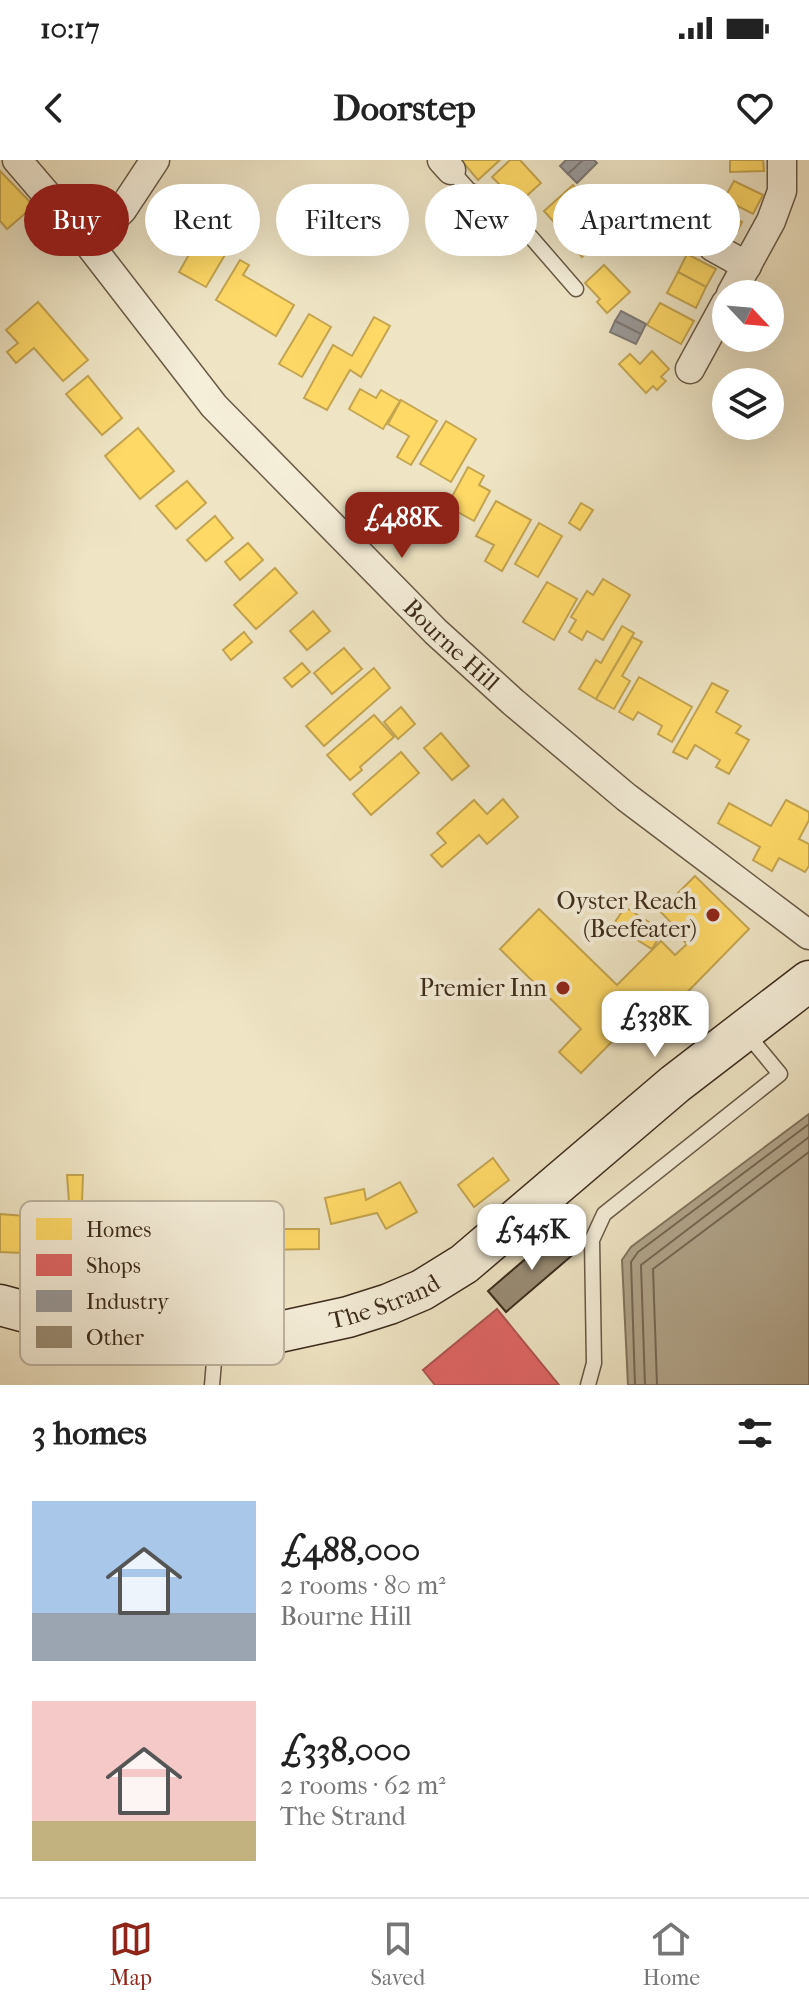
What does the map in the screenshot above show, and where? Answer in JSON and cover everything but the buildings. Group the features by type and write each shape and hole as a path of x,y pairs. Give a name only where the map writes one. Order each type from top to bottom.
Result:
{"main road":[{"name":"The Strand","path":"284,1331 389,1304 422,1290 464,1264 675,1084 809,981"},
{"name":"The Strand","path":"0,1305 20,1310"}],"street":[{"name":"Bourne Hill","path":"17,160 38,184"},
{"path":"129,199 155,160"},
{"path":"739,280 771,221 782,191 782,160"},
{"name":"Bourne Hill","path":"98,256 214,406 436,632 626,797 807,929"},
{"path":"729,256 747,266"},
{"path":"690,369 712,329"}],"lane":[{"path":"446,165 469,190 504,206 576,289"},
{"path":"588,1385 594,1363 592,1240 604,1214 780,1074 744,1031"},
{"path":"212,1385 214,1365"}],"water":[{"path":"809,1114 809,1385 628,1385 622,1260 631,1247"}],"place":[{"name":"Oyster Reach (Beefeater)","path":"713,915"},
{"name":"Premier Inn","path":"563,988"}]}
